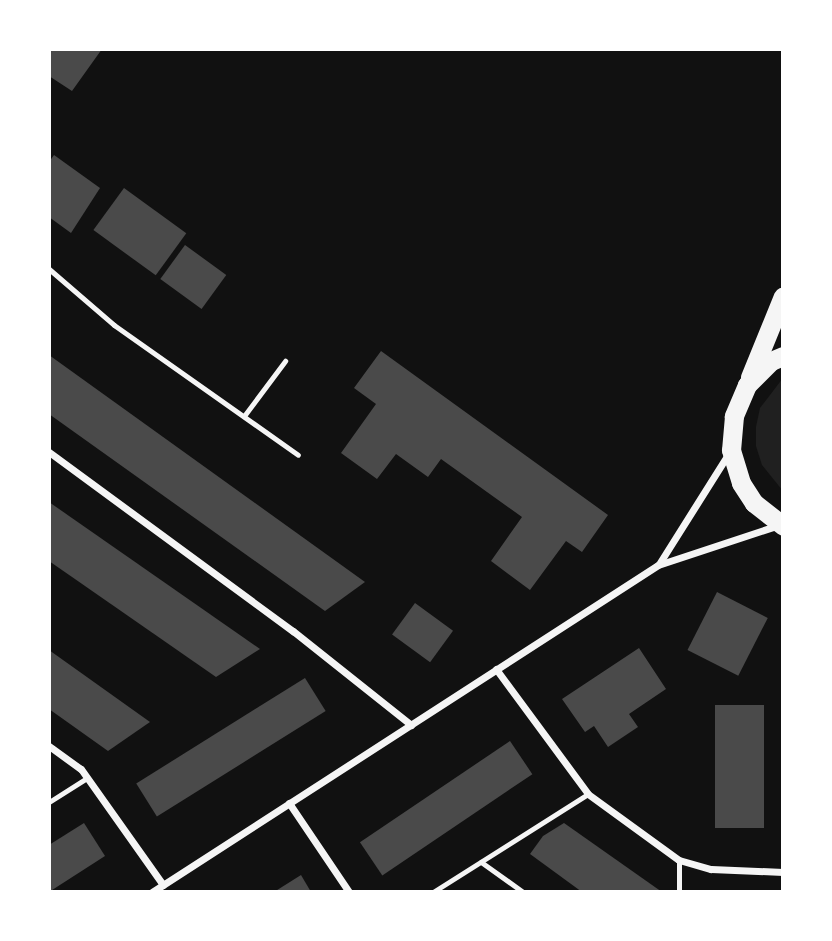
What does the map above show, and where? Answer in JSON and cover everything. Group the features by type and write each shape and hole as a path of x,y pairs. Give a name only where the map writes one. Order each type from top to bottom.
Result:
{"highway":[{"path":"782,525 754,503 741,483 731,450 734,416 783,296"},
{"path":"747,385 771,360 783,356"}],"street":[{"path":"659,565 731,450"},
{"path":"49,452 293,631 411,725"},
{"path":"152,892 659,565 782,525"},
{"path":"496,669 588,794 679,860 711,870 783,872"},
{"path":"49,746 81,769 163,885"},
{"path":"289,803 349,892"}],"lane":[{"path":"49,269 114,325 298,455"},
{"path":"244,416 285,361"},
{"path":"49,803 87,778"},
{"path":"433,892 588,794"},
{"path":"678,892 679,860"},
{"path":"481,862 523,892"}],"shaded area":[{"path":"783,378 783,491 762,465 756,446 756,427 760,408"}],"building":[{"path":"49,49 102,49 72,91 49,76"},
{"path":"54,155 100,188 71,233 49,217 49,162"},
{"path":"124,188 186,233 156,275 93,230"},
{"path":"185,245 226,275 202,309 160,279"},
{"path":"381,351 608,515 582,552 566,541 530,590 491,561 522,517 441,459 428,477 396,454 377,479 341,453 376,404 354,388"},
{"path":"49,355 365,582 325,611 49,414"},
{"path":"49,502 260,649 216,677 49,561"},
{"path":"717,592 768,618 738,676 687,650"},
{"path":"415,603 453,631 430,662 392,635"},
{"path":"639,648 666,689 629,714 638,727 608,747 594,726 585,732 562,699"},
{"path":"49,650 150,722 108,751 49,709"},
{"path":"305,678 326,711 157,817 136,783"},
{"path":"715,705 764,705 764,828 715,828"},
{"path":"510,741 532,774 382,875 360,842"},
{"path":"84,823 105,856 49,892 49,845"},
{"path":"564,823 662,892 582,892 530,854 543,836"},
{"path":"301,875 311,892 274,892"}]}
